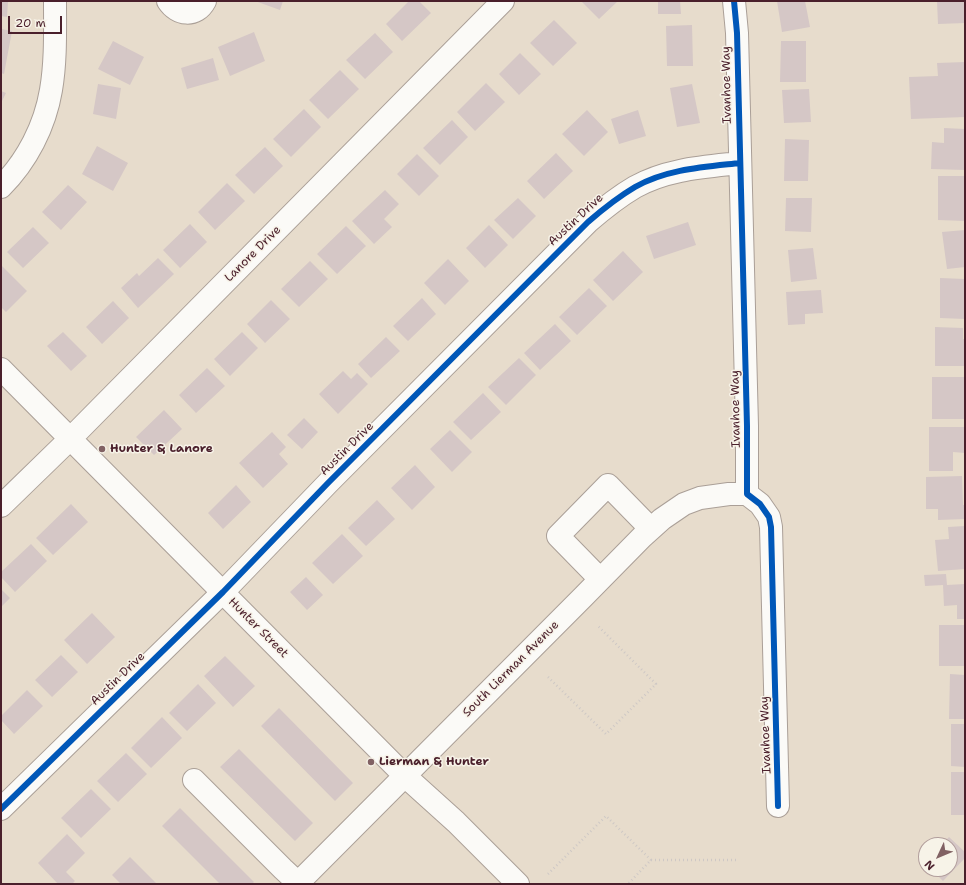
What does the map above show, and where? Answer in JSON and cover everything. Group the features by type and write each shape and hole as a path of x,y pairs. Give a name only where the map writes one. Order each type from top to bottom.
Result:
{"street":[{"path":"1,187 21,163 36,137 45,114 51,90 54,56 55,1"},
{"path":"168,1 176,10 185,13 195,11 203,5 205,1"},
{"name":"Lanore Drive","path":"1,506 70,439 503,1"},
{"name":"Ivanhoe Way","path":"734,1 737,33 747,410 746,494 760,504 769,517 771,527 778,806"},
{"name":"Austin Drive","path":"1,809 223,592 328,483 588,222 611,202 636,187 663,175 692,168 740,163"},
{"name":"Hunter Street","path":"1,369 405,776 456,822 518,884"},
{"path":"600,579 558,536 608,486 651,529"},
{"name":"South Lierman Avenue","path":"298,883 600,579 662,519 684,504 700,498 729,494 746,494"},
{"path":"194,780 298,883"}],"path":[{"path":"548,677 606,734 651,690 656,684 598,626"},
{"path":"548,874 606,816 651,860 738,860"},
{"path":"628,884 651,860"}],"building":[{"path":"1,1 8,1 7,17 1,16"},
{"path":"255,1 283,1 280,10"},
{"path":"409,1 419,1 431,13 402,41 386,24"},
{"path":"581,1 618,1 599,19"},
{"path":"658,1 680,1 681,14 658,14"},
{"path":"777,1 805,1 810,27 782,32"},
{"path":"937,1 964,1 965,23 938,24"},
{"path":"554,20 577,43 553,66 530,43"},
{"path":"692,25 693,66 667,66 666,26"},
{"path":"1,29 12,31 4,74 1,73"},
{"path":"254,32 265,61 230,76 218,47"},
{"path":"375,33 393,52 365,79 346,60"},
{"path":"113,41 144,57 130,85 98,69"},
{"path":"781,41 806,41 806,82 780,82"},
{"path":"520,53 541,74 519,95 499,74"},
{"path":"213,58 219,80 187,89 181,68"},
{"path":"965,62 965,117 911,119 909,77 938,76 937,63"},
{"path":"340,70 359,89 328,119 309,100"},
{"path":"486,83 505,102 475,131 457,112"},
{"path":"98,84 121,88 116,119 93,114"},
{"path":"692,84 700,123 677,127 670,88"},
{"path":"809,89 811,122 784,123 782,90"},
{"path":"1,91 6,93 1,103"},
{"path":"304,109 321,127 291,157 273,139"},
{"path":"587,110 608,132 584,156 562,134"},
{"path":"638,110 646,136 619,144 611,119"},
{"path":"452,120 468,137 440,165 423,148"},
{"path":"944,128 965,129 965,170 931,169 932,142 944,143"},
{"path":"785,139 809,140 808,181 784,181"},
{"path":"97,146 128,163 113,191 82,174"},
{"path":"265,147 283,166 254,194 235,175"},
{"path":"556,153 573,171 544,199 527,181"},
{"path":"417,154 439,176 419,196 397,174"},
{"path":"938,176 965,176 965,221 938,220"},
{"path":"227,183 245,201 215,230 198,212"},
{"path":"68,185 87,202 61,230 42,212"},
{"path":"385,190 399,204 384,219 392,227 374,244 352,221"},
{"path":"518,198 536,216 513,239 494,220"},
{"path":"786,198 812,198 811,232 785,231"},
{"path":"688,222 696,245 654,259 646,236"},
{"path":"190,224 207,242 180,268 163,250"},
{"path":"489,225 508,245 485,268 466,248"},
{"path":"346,226 366,246 337,274 317,254"},
{"path":"33,227 49,243 23,268 7,252"},
{"path":"965,230 965,267 947,269 942,232"},
{"path":"813,248 817,279 791,282 788,250"},
{"path":"623,251 643,272 613,301 593,280"},
{"path":"158,258 174,274 138,308 121,288 137,273 139,276"},
{"path":"448,259 469,281 445,305 424,283"},
{"path":"310,261 328,279 299,307 281,289"},
{"path":"1,265 27,291 6,312 1,307"},
{"path":"940,278 965,279 965,319 940,318"},
{"path":"589,288 607,306 577,335 559,317"},
{"path":"821,290 823,313 805,314 805,324 788,325 786,292"},
{"path":"422,298 436,314 408,341 393,326"},
{"path":"271,300 290,319 265,343 247,324"},
{"path":"113,301 129,318 102,344 86,327"},
{"path":"555,324 571,341 540,370 524,353"},
{"path":"935,327 963,328 963,339 965,339 965,366 935,366"},
{"path":"63,332 87,356 71,371 47,346"},
{"path":"242,332 258,348 230,376 214,359"},
{"path":"386,337 400,351 371,378 358,364"},
{"path":"519,358 536,375 506,405 488,387"},
{"path":"207,368 225,386 196,413 179,395"},
{"path":"343,371 351,379 357,373 368,384 338,414 319,394"},
{"path":"932,377 965,377 965,419 932,419"},
{"path":"483,393 501,412 471,440 453,422"},
{"path":"164,410 182,429 154,455 136,437"},
{"path":"304,418 318,432 302,449 287,435"},
{"path":"929,427 965,427 965,453 953,452 953,471 929,471"},
{"path":"450,430 472,452 452,472 430,449"},
{"path":"272,432 286,447 279,454 288,464 263,488 239,463"},
{"path":"415,465 435,487 412,510 391,488"},
{"path":"962,476 965,519 938,520 938,509 926,509 926,477"},
{"path":"236,485 251,502 223,529 208,513"},
{"path":"377,500 395,519 366,546 348,528"},
{"path":"71,504 88,522 53,555 36,538"},
{"path":"965,526 965,569 938,571 935,540 949,539 948,527"},
{"path":"342,534 363,556 333,584 312,563"},
{"path":"31,544 47,561 15,592 1,577 1,572"},
{"path":"946,574 947,585 965,584 965,619 957,619 957,605 944,606 943,585 925,586 924,575"},
{"path":"306,577 323,595 307,610 290,592"},
{"path":"1,589 10,598 1,607"},
{"path":"92,613 115,637 87,664 64,640"},
{"path":"939,625 965,625 964,666 939,666"},
{"path":"61,655 78,672 52,697 35,680"},
{"path":"225,656 255,686 233,707 204,676"},
{"path":"950,674 965,675 965,719 949,719"},
{"path":"198,684 216,703 187,731 169,713"},
{"path":"27,690 43,706 14,734 1,720 1,716"},
{"path":"279,708 353,783 335,801 261,726"},
{"path":"162,717 182,738 151,768 131,748"},
{"path":"951,724 965,724 965,767 951,766"},
{"path":"239,749 313,823 295,841 220,767"},
{"path":"126,753 147,774 118,802 97,781"},
{"path":"951,772 965,772 965,815 951,815"},
{"path":"91,789 111,809 81,838 61,818"},
{"path":"180,808 254,882 252,884 220,884 162,826"},
{"path":"67,834 85,853 66,872 75,881 72,884 58,884 38,863"},
{"path":"958,845 965,852 965,858 958,865"},
{"path":"130,857 157,884 121,884 112,875"},
{"path":"939,877 947,877 943,881"}],"cycle path":[{"path":"734,1 737,33 747,426 747,494 760,504 769,517 771,527 778,806"},
{"path":"1,809 223,592 328,483 588,222 623,195 647,181 660,176 686,170 740,163"}],"place":[{"name":"Hunter & Lanore","path":"102,449"},
{"name":"Lierman & Hunter","path":"371,762"}]}
